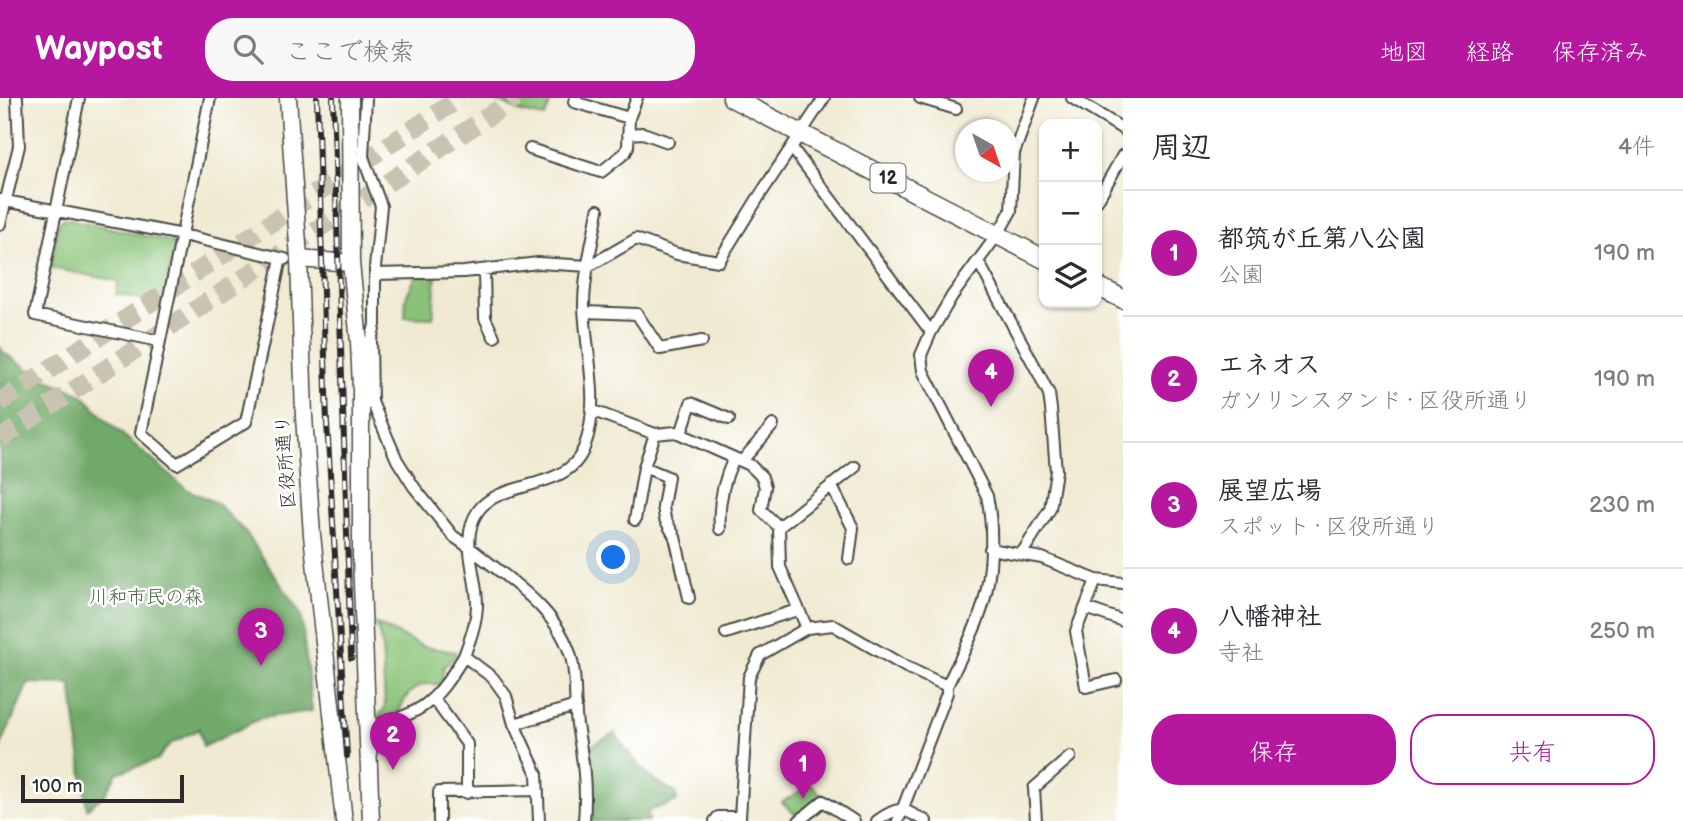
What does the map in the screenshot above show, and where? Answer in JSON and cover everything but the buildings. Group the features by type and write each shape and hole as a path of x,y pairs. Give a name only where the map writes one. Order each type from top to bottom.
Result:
{"main road":[{"name":"12","path":"732,98 796,141 998,234 1039,256"},
{"path":"1102,288 1123,299"}],"street":[{"path":"0,224 19,146 17,98"},
{"path":"79,98 35,316 159,341"},
{"path":"210,98 141,433 177,464 246,422 281,258"},
{"name":"区役所通り","path":"288,98 299,259 304,416 312,536 344,821"},
{"path":"349,98 351,263 365,341 372,402 380,426 414,487 453,536 537,601 547,613 572,657 587,788 584,821"},
{"path":"366,98 363,157 381,206 375,274 375,325 365,341 361,557 371,821"},
{"path":"576,98 574,102 629,118"},
{"path":"530,149 601,172 625,153 629,118 637,98"},
{"path":"375,274 484,270 538,263 589,265 636,239 677,254 719,261 824,98"},
{"path":"920,98 956,109"},
{"path":"898,821 947,693 947,686 982,607 990,549 990,511 987,496 923,371 921,355 952,296 998,234 1011,211 1014,153 1034,98"},
{"path":"1076,99 1123,129"},
{"path":"628,134 643,133 668,142"},
{"path":"796,141 839,213 931,332"},
{"path":"1102,192 1123,155"},
{"path":"4,201 183,235 281,258 351,263"},
{"path":"366,727 402,718 434,699 464,656 478,606 470,548 471,528 476,513 494,496 544,481 576,463 584,449 591,410 592,375 585,312 598,210"},
{"path":"978,261 1040,376 1051,410 1056,471 1050,509 1022,553"},
{"path":"484,270 485,318 494,337"},
{"path":"585,312 636,314 660,349 702,341"},
{"path":"681,434 691,403 730,419"},
{"path":"591,410 655,434 676,432 738,460 762,477 765,487 761,510 779,527 780,567 807,628"},
{"path":"720,530 719,510 726,474 773,425"},
{"path":"635,520 644,467 655,434"},
{"path":"644,467 668,477 663,507 665,519 675,537 690,598"},
{"path":"779,527 855,467"},
{"path":"831,485 853,528 849,559"},
{"path":"990,549 1022,553 1058,563 1096,580 1123,583"},
{"path":"1096,580 1076,631 1086,687 1116,680"},
{"path":"1086,608 1123,621"},
{"path":"726,633 797,610"},
{"path":"715,821 718,817 740,819 747,731 747,693 753,665 760,654 807,628 833,625 906,667 947,686"},
{"path":"464,656 494,678 506,696 514,724 537,774 539,821"},
{"path":"434,699 467,744 467,793"},
{"path":"514,724 576,706"},
{"path":"1035,821 1034,788 1070,757"},
{"path":"439,821 439,792 538,790"},
{"path":"799,821 823,801 853,821"},
{"path":"877,821 892,810 904,810 926,821"}],"green space":[{"path":"493,98 552,98 545,117 521,112 492,101"},
{"path":"65,218 172,242 175,247 164,304 116,294 119,281 50,268 59,222"},
{"path":"436,275 433,318 405,317 406,297 416,276"},
{"name":"川和市民の森","path":"0,347 3,352 37,375 83,395 108,422 186,489 217,503 246,533 301,614 312,711 261,718 203,747 199,729 170,744 157,760 117,773 105,794 87,809 71,684 28,683 0,748"},
{"path":"376,624 424,647 456,652 443,668 443,679 438,685 418,686 404,700 399,713 381,718 379,715 385,708 382,645"},
{"path":"615,733 641,767 656,781 675,792 677,801 648,811 649,821 592,821 590,746"},
{"path":"811,785 823,796 798,817 782,802"}],"tunnel":[{"path":"0,402 460,98"},
{"path":"0,439 516,98"}],"railway":[{"path":"317,98 327,423 347,756"},
{"path":"333,98 351,658"}],"place":[{"name":"八幡神社","path":"991,407"},
{"name":"展望広場","path":"261,666"},
{"name":"エネオス","path":"393,770"},
{"name":"都筑が丘第八公園","path":"803,799"}]}
